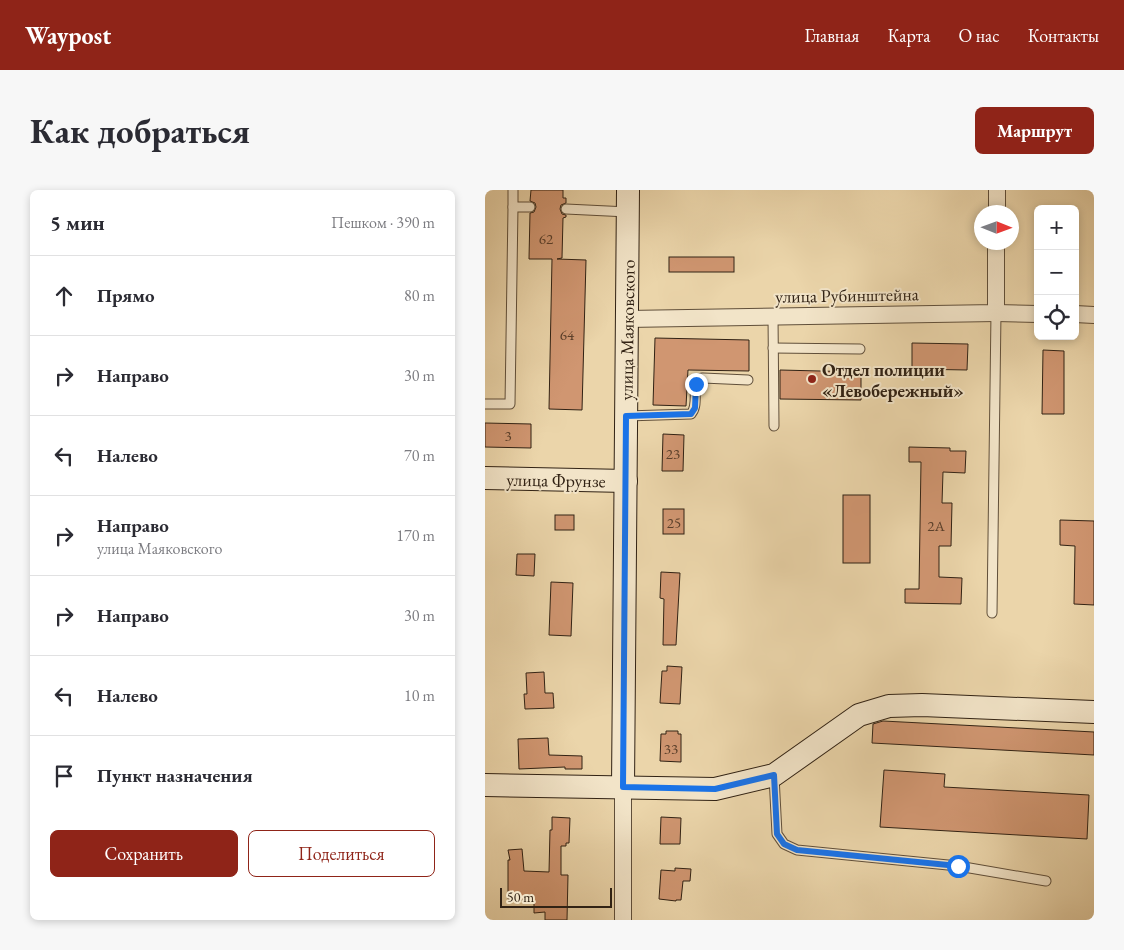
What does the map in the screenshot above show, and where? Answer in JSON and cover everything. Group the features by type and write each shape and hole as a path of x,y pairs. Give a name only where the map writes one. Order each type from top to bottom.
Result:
{"street":[{"path":"997,190 997,205"},
{"name":"улица Маяковского","path":"623,920 628,201"},
{"path":"996,250 996,313"},
{"name":"улица Рубинштейна","path":"627,319 1034,314"},
{"path":"1079,314 1094,315"},
{"name":"улица Фрунзе","path":"485,478 626,481"},
{"path":"485,785 715,789 774,775 859,716 889,706 922,705 1094,712"}],"lane":[{"path":"485,404 509,404 513,190"},
{"path":"566,209 628,201"},
{"path":"513,207 530,208"},
{"path":"992,613 996,313"},
{"path":"773,316 774,426"},
{"path":"773,348 861,349"},
{"path":"626,416 691,414 695,408 698,379 748,380"},
{"path":"774,775 777,834 784,844 797,850 958,866 1046,881"}],"building":[{"path":"531,190 563,190 563,198 566,198 566,203 561,205 560,209 566,217 563,218 562,258 557,259 586,260 582,410 549,409 552,259 529,259 530,213 534,212 536,207 535,203 530,201"},
{"path":"669,257 734,257 734,272 669,272"},
{"path":"655,338 749,340 749,371 688,370 686,406 653,405"},
{"path":"912,343 968,344 967,370 912,369"},
{"path":"1043,350 1064,351 1064,414 1042,414"},
{"path":"780,370 861,372 861,400 780,399"},
{"path":"485,423 531,424 531,448 485,447"},
{"path":"663,434 684,435 683,471 662,471"},
{"path":"909,447 950,448 950,451 966,451 965,473 943,472 942,503 952,503 951,546 939,546 939,577 962,578 961,604 905,603 905,589 919,589 921,462 909,462"},
{"path":"843,495 870,495 870,563 843,563"},
{"path":"663,509 684,509 684,534 663,534"},
{"path":"555,515 574,515 574,530 555,530"},
{"path":"1060,520 1094,521 1094,605 1074,604 1075,546 1060,545"},
{"path":"517,554 535,554 534,576 516,575"},
{"path":"661,572 680,573 676,645 663,645 664,599 660,598"},
{"path":"551,582 573,583 571,636 549,635"},
{"path":"667,666 682,667 680,704 660,703 662,671 667,671"},
{"path":"544,672 545,693 553,693 554,708 525,709 524,694 527,694 526,673"},
{"path":"883,721 1094,732 1094,755 872,743 873,724"},
{"path":"666,731 678,731 678,734 681,734 681,762 660,761 661,734 666,734"},
{"path":"548,738 549,755 582,756 582,769 565,769 565,767 519,769 518,739"},
{"path":"884,770 945,774 944,787 1089,795 1087,839 880,827"},
{"path":"552,817 570,818 569,843 566,843 566,846 561,846 561,875 568,875 567,920 545,920 545,912 534,913 534,901 508,899 508,860 510,860 508,850 522,849 524,871 549,872"},
{"path":"661,817 681,818 680,844 660,844"},
{"path":"675,868 691,869 690,881 683,881 681,900 659,899 661,870 675,871"}],"place":[{"name":"Отдел полиции «Левобережный»","path":"812,379"}],"route":[{"path":"696,384 695,408 691,414 626,416 623,787 715,789 774,775 777,834 784,844 797,850 958,866"}]}
